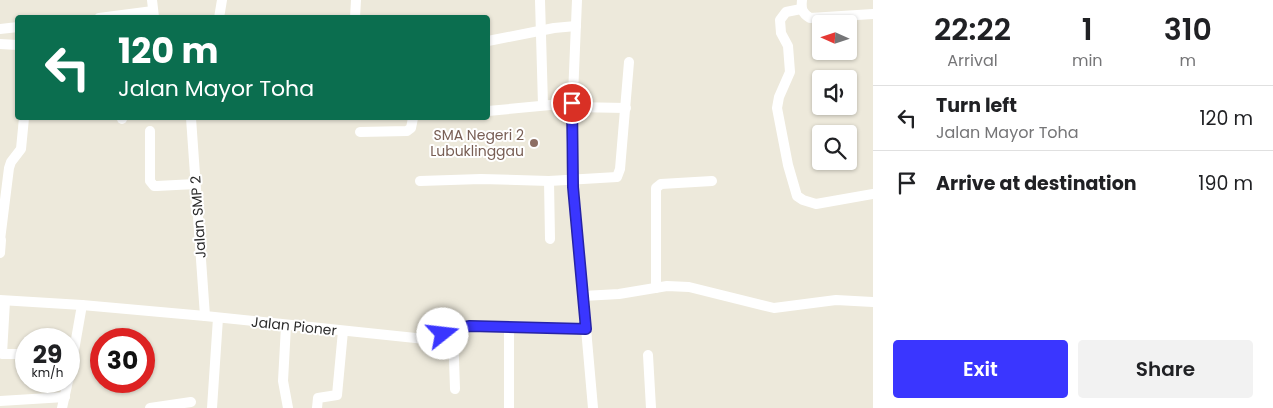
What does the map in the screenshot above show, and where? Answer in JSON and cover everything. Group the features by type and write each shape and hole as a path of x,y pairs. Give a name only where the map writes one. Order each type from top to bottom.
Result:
{"street":[{"path":"140,15 153,14 152,0"},
{"path":"220,15 222,0"},
{"path":"355,15 356,0"},
{"path":"540,0 543,106"},
{"path":"577,0 572,105 573,181 593,408"},
{"path":"873,14 810,18 804,14 802,4 786,12 780,20 781,33 788,46 790,72 779,97 777,108 788,165 797,196 816,204 873,194"},
{"path":"490,41 540,30 576,26"},
{"path":"0,29 15,27"},
{"path":"0,44 15,44"},
{"path":"420,181 490,179 549,182 615,178 618,175 630,62"},
{"path":"490,111 572,105 626,108"},
{"path":"0,254 9,168 11,162 21,149 24,120"},
{"name":"Jalan SMP 2","path":"191,120 204,316"},
{"path":"360,132 407,131 411,128 413,120"},
{"path":"150,131 150,181 152,184 157,186 195,184"},
{"path":"656,288 656,188 661,184 712,181"},
{"path":"549,182 550,240"},
{"path":"583,296 619,294 676,286 689,287 774,308 836,300 873,302"},
{"path":"2,301 2,354 15,354"},
{"name":"Jalan Pioner","path":"2,301 204,316 343,332 426,339 470,326 586,329"},
{"path":"77,328 82,306"},
{"path":"212,408 218,318"},
{"path":"286,326 283,381 288,408"},
{"path":"509,327 509,408"},
{"path":"453,330 455,388"},
{"path":"318,408 318,398 337,395 343,332"},
{"path":"648,355 651,408"},
{"path":"62,408 66,393"},
{"path":"0,401 65,397"},
{"path":"150,408 191,402"}],"place":[{"name":"SMA Negeri 2 Lubuklinggau","path":"534,143"}],"route":[{"path":"443,334 470,326 586,329 573,187 572,103"}]}
